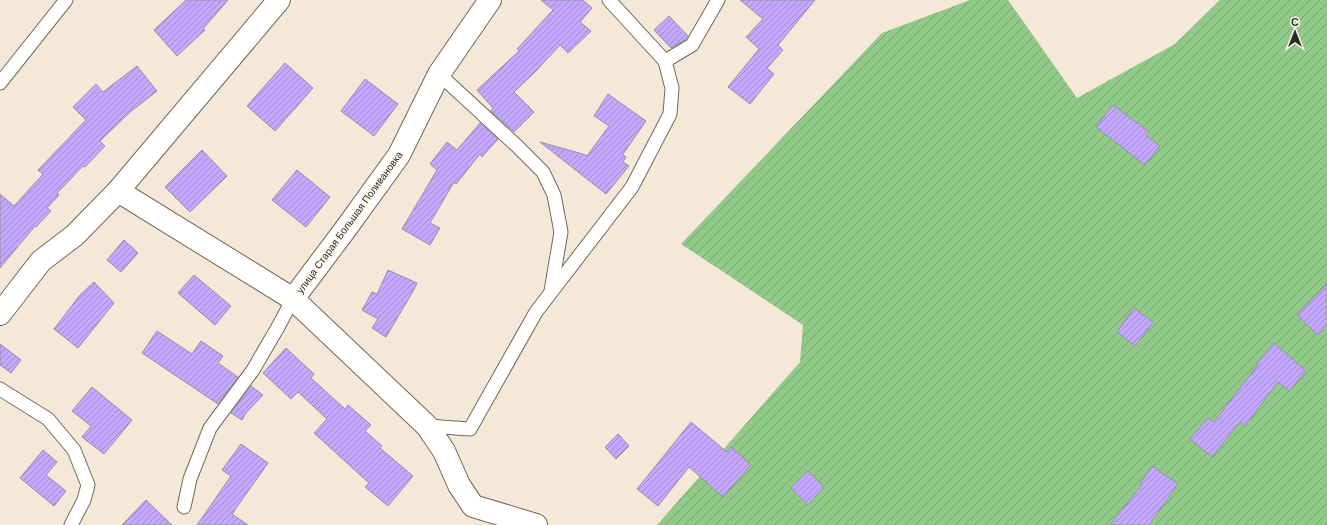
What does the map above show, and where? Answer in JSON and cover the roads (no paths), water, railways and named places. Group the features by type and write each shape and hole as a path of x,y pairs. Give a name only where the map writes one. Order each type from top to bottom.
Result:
{"street":[{"path":"0,314 40,261 75,235 118,191 279,0"},
{"name":"улица Старая Большая Поливановка","path":"293,298 399,155 439,74 490,0"},
{"name":"улица Старая Большая Поливановка","path":"118,191 293,298 428,426 444,451 459,485 473,506 536,525"}],"lane":[{"path":"0,83 66,0"},
{"path":"428,426 470,429 536,312 632,187 670,114 672,88 665,60 609,0"},
{"path":"665,60 692,45 718,0"},
{"path":"439,74 543,172 554,194 561,232 550,293"},
{"path":"184,507 190,479 210,428 252,370 278,327 293,298"},
{"path":"0,389 48,419 74,450 88,485 84,500 71,525"}]}
